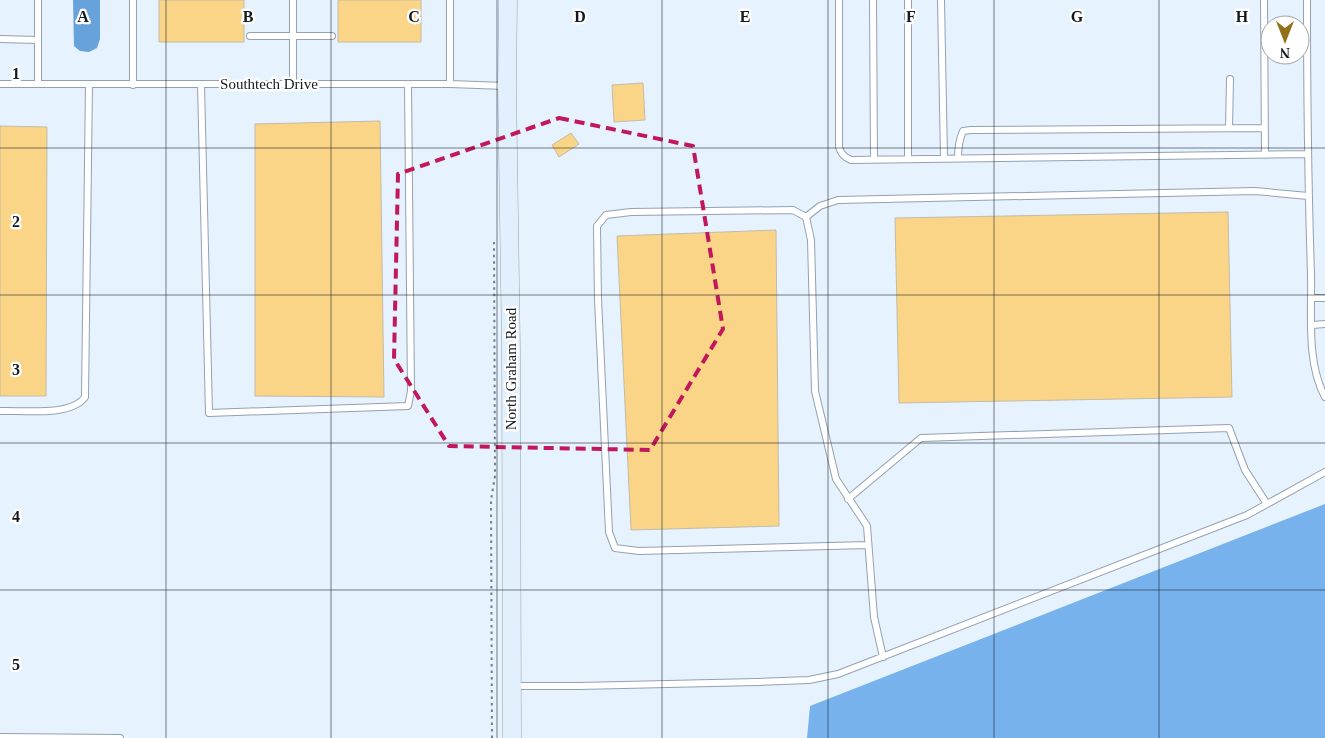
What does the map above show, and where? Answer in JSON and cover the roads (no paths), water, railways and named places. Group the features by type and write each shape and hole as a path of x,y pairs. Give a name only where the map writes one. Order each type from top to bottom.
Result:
{"street":[{"name":"North Graham Road","path":"508,0 512,738"}],"lane":[{"path":"35,84 38,0"},
{"path":"133,0 133,85"},
{"path":"292,0 293,84"},
{"path":"450,0 450,84"},
{"path":"838,0 839,147 844,157 851,160 1308,154"},
{"path":"873,0 874,159"},
{"path":"908,0 908,159"},
{"path":"941,0 944,158"},
{"path":"1264,0 1265,154"},
{"path":"1307,0 1308,196 1312,360 1325,397"},
{"path":"250,36 332,36"},
{"path":"0,39 38,40"},
{"path":"1229,128 1230,79"},
{"name":"Southtech Drive","path":"0,84 450,84 507,86"},
{"path":"0,410 57,410 74,407 81,403 85,397 89,84"},
{"path":"201,84 209,413 408,406 411,391 408,84"},
{"path":"958,158 958,145 963,131 971,130 1265,128"},
{"path":"806,217 820,206 838,200 1255,191 1308,196"},
{"path":"806,217 792,210 632,212 606,215 597,226 598,300 609,532 615,548 639,551 868,545"},
{"path":"806,217 811,240 815,391 836,479 867,526 874,617 883,657"},
{"path":"1311,298 1325,298"},
{"path":"1312,325 1325,324"},
{"path":"848,499 922,438 1229,428 1245,470 1267,504"},
{"path":"512,686 809,680 838,674 1247,515 1325,472"},
{"path":"0,737 118,738"}]}
